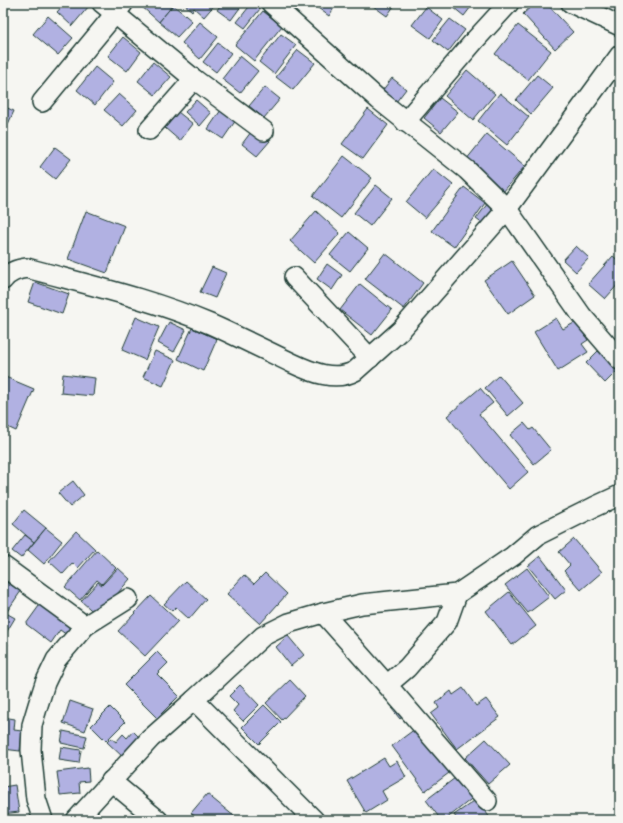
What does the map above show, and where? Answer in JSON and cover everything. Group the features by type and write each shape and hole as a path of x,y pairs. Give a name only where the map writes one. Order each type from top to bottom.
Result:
{"street":[{"path":"272,3 378,100 467,170 507,209 582,316 620,360"},
{"path":"405,122 509,3"},
{"path":"571,3 620,26"},
{"path":"42,102 113,6 194,79 264,131"},
{"path":"3,280 7,274 13,271 27,268 142,299 209,324 306,369 330,376 347,375 355,371 401,330 507,209 620,55"},
{"path":"149,130 194,79"},
{"path":"294,277 370,358"},
{"path":"76,820 150,739 263,636 289,623 362,604 457,594 513,556 538,535 620,495"},
{"path":"3,566 85,626"},
{"path":"387,685 407,668 447,622 457,594"},
{"path":"43,820 36,799 31,750 32,725 45,683 56,660 85,626 128,599"},
{"path":"323,613 487,801"},
{"path":"194,700 314,820"},
{"path":"111,781 158,820"}],"building":[{"path":"65,3 85,3 89,6 72,26 57,12"},
{"path":"141,3 172,3 173,5 159,22 140,5"},
{"path":"183,3 216,3 204,17 194,8 192,11"},
{"path":"222,3 239,3 242,5 231,20 217,10"},
{"path":"252,3 260,9 245,28 237,22"},
{"path":"311,3 337,3 329,16"},
{"path":"369,3 396,3 387,16"},
{"path":"448,3 474,3 464,16"},
{"path":"535,3 546,3 573,32 555,49 523,14"},
{"path":"173,5 192,21 177,37 159,22"},
{"path":"426,7 443,20 430,38 412,25"},
{"path":"263,11 282,26 254,61 235,45"},
{"path":"48,16 73,38 58,55 33,34"},
{"path":"450,19 465,30 448,52 433,40"},
{"path":"200,22 218,37 200,59 182,43"},
{"path":"518,25 551,51 528,80 495,54"},
{"path":"281,34 296,45 274,74 259,62"},
{"path":"123,37 141,52 127,71 108,56"},
{"path":"218,43 231,53 216,72 203,62"},
{"path":"298,50 315,63 293,90 276,77"},
{"path":"240,56 258,71 240,93 222,79"},
{"path":"153,62 171,77 155,95 138,81"},
{"path":"95,67 113,82 95,105 77,90"},
{"path":"467,70 495,94 473,120 445,96"},
{"path":"537,75 553,88 531,114 516,100"},
{"path":"392,78 406,89 396,102 382,91"},
{"path":"265,87 280,99 264,118 249,106"},
{"path":"500,93 529,117 507,145 478,121"},
{"path":"119,94 137,110 123,126 104,110"},
{"path":"440,98 458,112 441,132 424,118"},
{"path":"196,100 211,113 200,126 185,112"},
{"path":"3,106 14,111 3,135"},
{"path":"368,109 388,125 363,159 342,144"},
{"path":"221,110 236,120 223,139 208,129"},
{"path":"178,112 193,124 180,141 165,128"},
{"path":"254,128 270,141 257,156 242,144"},
{"path":"487,134 525,166 503,192 466,160"},
{"path":"3,147 6,148 3,156"},
{"path":"55,147 71,159 55,179 40,167"},
{"path":"344,156 372,178 341,218 313,196"},
{"path":"433,169 453,185 425,218 406,202"},
{"path":"376,185 392,198 370,226 354,213"},
{"path":"464,187 485,203 454,247 432,231"},
{"path":"491,199 498,205 483,224 476,219"},
{"path":"86,211 125,226 107,273 68,259"},
{"path":"316,211 340,233 314,263 290,241"},
{"path":"349,232 368,248 350,271 330,255"},
{"path":"576,246 589,258 576,272 563,260"},
{"path":"385,253 423,283 404,309 365,279"},
{"path":"613,256 620,262 620,282 605,299 588,284"},
{"path":"512,261 535,295 508,314 484,280"},
{"path":"327,264 342,275 332,290 317,279"},
{"path":"212,267 226,273 215,298 200,292"},
{"path":"35,282 69,294 62,314 28,302"},
{"path":"360,284 392,310 372,335 340,310"},
{"path":"136,317 159,327 145,360 122,350"},
{"path":"556,318 563,329 576,322 588,340 582,344 588,352 558,371 534,332"},
{"path":"169,322 186,330 174,352 158,343"},
{"path":"192,328 217,339 203,371 178,359"},
{"path":"155,351 175,360 163,386 143,377"},
{"path":"598,351 617,371 605,383 586,363"},
{"path":"63,374 95,378 93,396 61,393"},
{"path":"499,375 523,403 508,416 485,388"},
{"path":"3,376 34,389 16,431 3,425"},
{"path":"480,388 493,403 479,414 528,472 509,489 447,416"},
{"path":"524,423 530,430 533,428 551,450 534,464 510,435"},
{"path":"73,481 84,495 70,507 58,493"},
{"path":"24,510 46,528 34,542 13,524"},
{"path":"46,528 62,541 44,564 28,550"},
{"path":"76,531 95,549 78,568 73,563 63,574 49,561"},
{"path":"25,535 34,542 21,558 12,551"},
{"path":"574,539 602,572 581,590 564,571 570,565 559,552"},
{"path":"97,550 116,568 102,584 97,580 80,600 65,587"},
{"path":"540,556 566,590 555,599 528,566"},
{"path":"118,568 130,579 98,616 81,601 98,582 102,585"},
{"path":"527,568 549,597 528,613 505,585"},
{"path":"265,573 287,594 260,624 227,594 244,575 254,584"},
{"path":"3,580 21,591 6,613 15,618 3,638"},
{"path":"186,581 206,599 189,619 176,607 172,611 164,604"},
{"path":"509,592 536,626 512,645 486,611"},
{"path":"151,596 178,621 145,656 118,631"},
{"path":"44,599 76,623 67,635 60,630 51,643 26,624"},
{"path":"288,636 304,655 291,666 276,647"},
{"path":"3,642 8,644 3,657"},
{"path":"157,652 168,663 157,674 179,696 157,718 124,685"},
{"path":"290,680 305,696 282,720 266,703"},
{"path":"240,685 259,705 243,721 233,711 238,705 229,696"},
{"path":"463,688 476,706 486,699 500,717 457,749 431,714 439,708 436,703 451,691 453,695"},
{"path":"70,701 93,709 85,731 63,723"},
{"path":"398,703 407,713 400,719 392,709"},
{"path":"264,705 281,722 259,744 242,727"},
{"path":"110,707 125,722 106,741 91,726"},
{"path":"3,717 15,719 14,730 22,731 20,751 3,749"},
{"path":"419,726 453,770 425,791 392,746"},
{"path":"63,731 87,736 84,748 61,743"},
{"path":"133,731 143,741 125,759 107,742 111,738 116,742 123,734 127,738"},
{"path":"486,739 510,765 488,784 465,758"},
{"path":"61,747 81,750 79,763 59,760"},
{"path":"384,758 389,766 397,761 406,777 382,791 387,800 366,813 347,781"},
{"path":"88,768 89,781 79,782 80,793 60,795 57,772"},
{"path":"459,775 475,796 445,820 441,820 426,800"},
{"path":"15,785 19,812 3,814 3,787"},
{"path":"207,794 235,817 233,820 199,820 191,813"},
{"path":"477,799 490,818 486,820 458,820 454,815"},
{"path":"128,814 135,820 122,820"}]}
